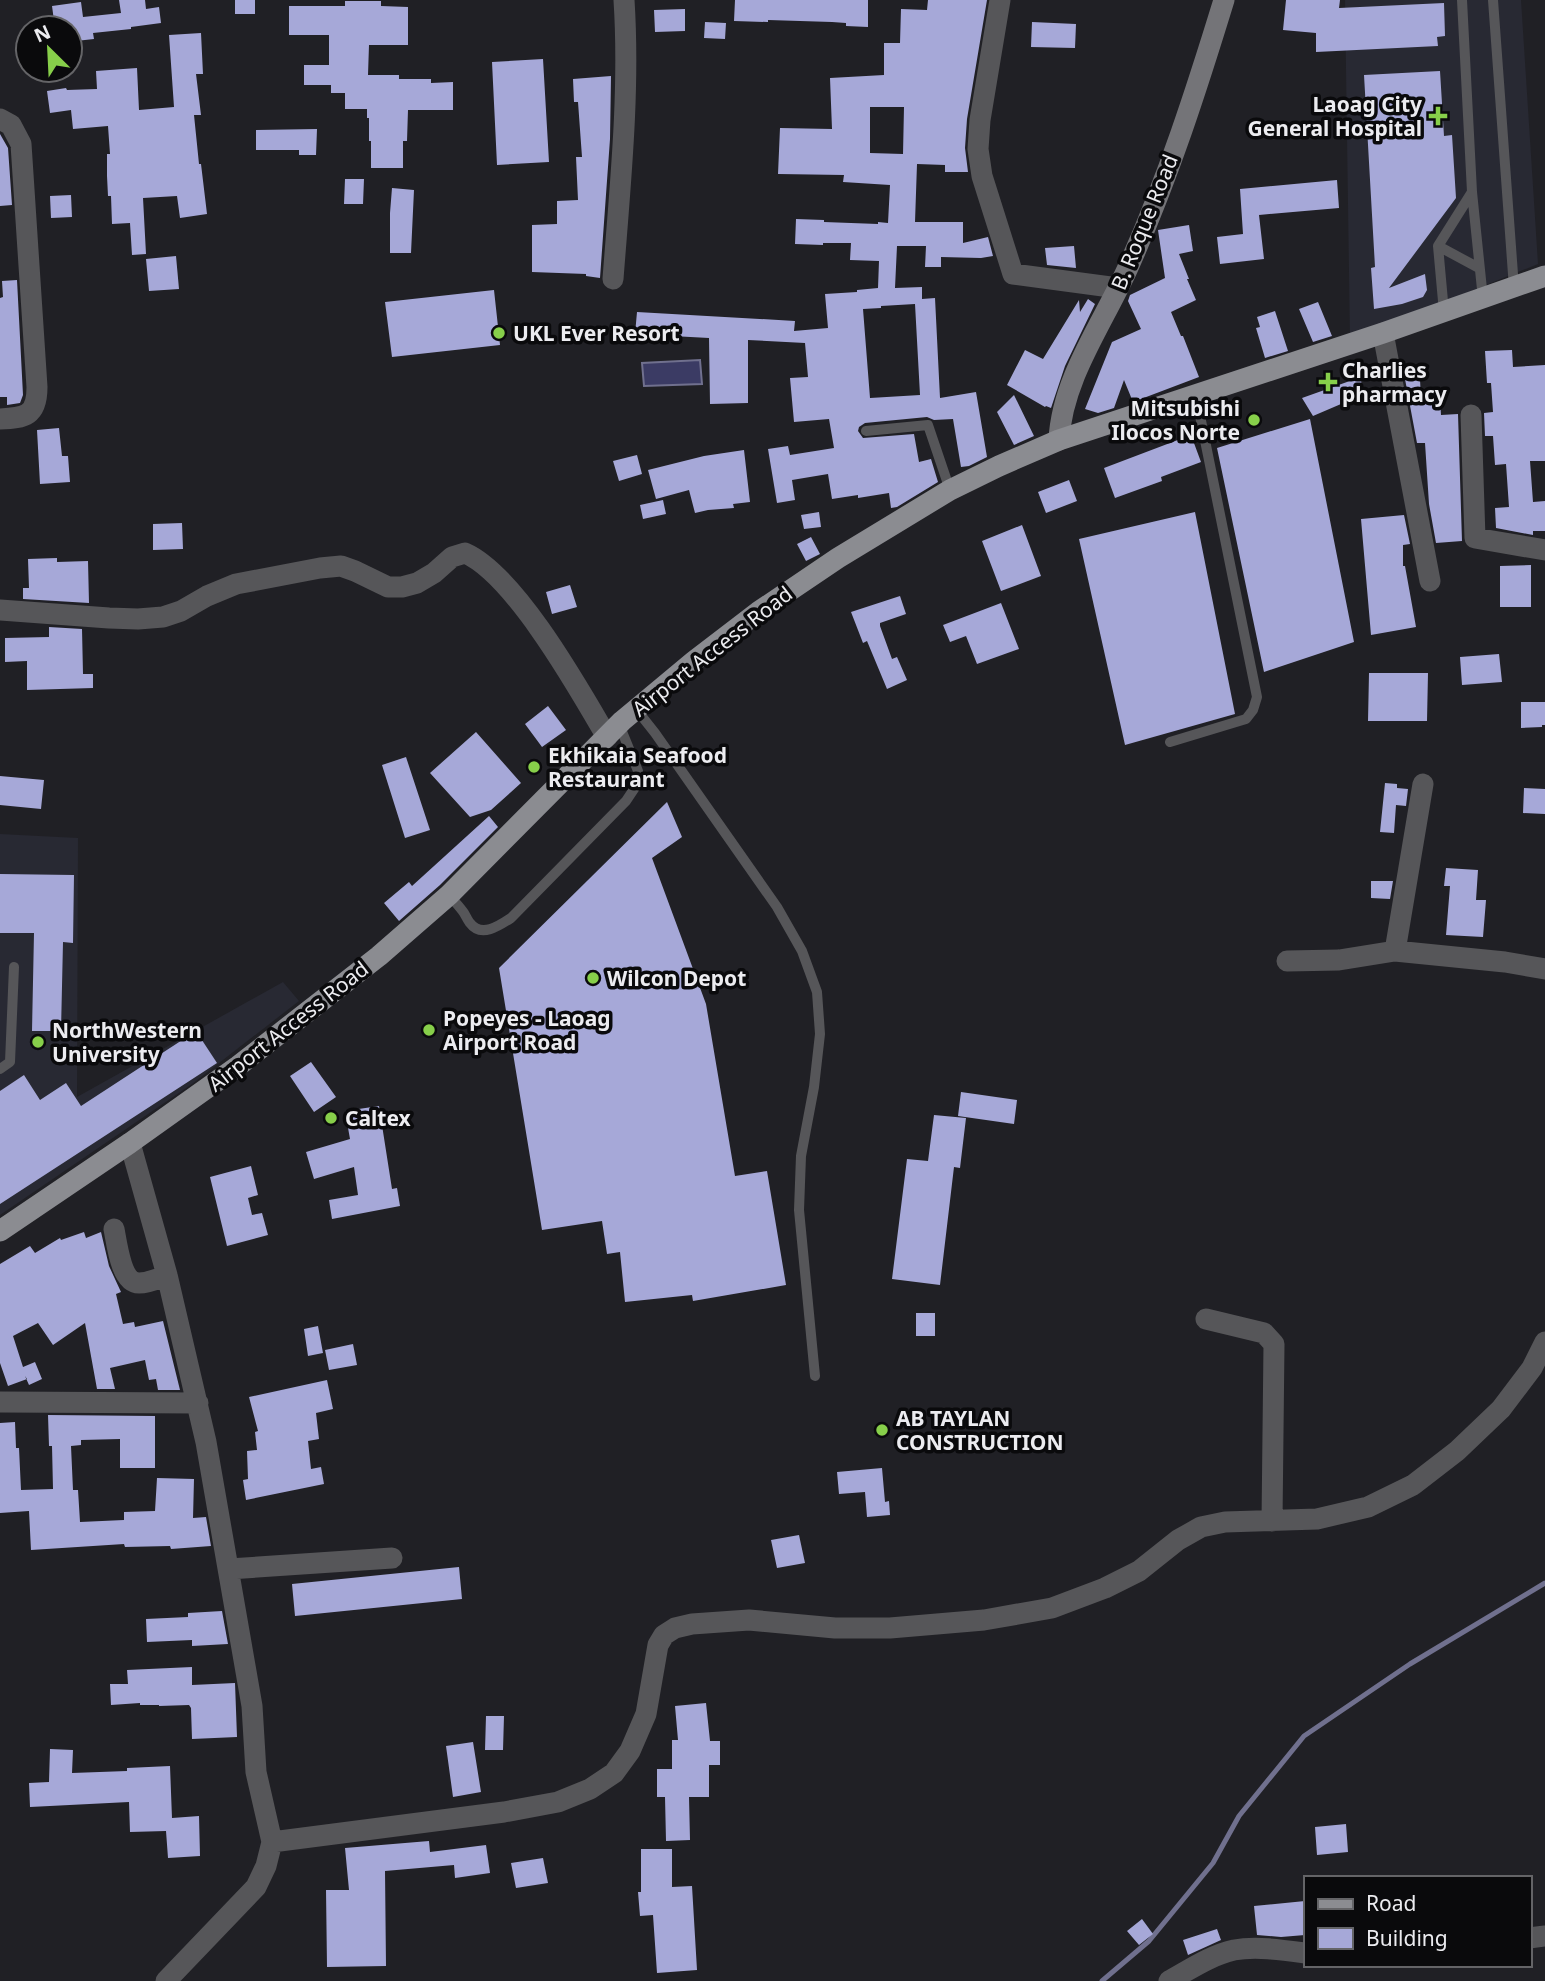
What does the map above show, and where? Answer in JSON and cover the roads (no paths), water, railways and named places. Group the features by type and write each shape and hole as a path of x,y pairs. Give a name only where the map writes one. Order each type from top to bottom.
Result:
{"main road":[{"name":"Airport Access Road","path":"0,1231 238,1066 379,956 449,895 636,709 758,612 838,558 950,490 1059,440 1383,333 1545,276"}],"street":[{"path":"613,279 626,36 624,0"},
{"path":"1000,0 980,120 978,149 982,176 1013,274 1118,288"},
{"name":"B. Roque Road","path":"1059,440 1065,401 1130,263 1155,201 1200,79 1224,0"},
{"path":"0,119 11,125 22,144 37,387 34,408 27,415 0,419"},
{"path":"1383,333 1430,582"},
{"path":"1471,415 1475,538 1545,550"},
{"path":"0,610 109,618 163,617 236,584 320,568 341,566 388,586 402,587 416,583 434,573 452,557 465,553 473,556 505,584 613,731"},
{"path":"1395,951 1423,784"},
{"path":"1287,961 1339,960 1395,951 1505,962 1545,969"},
{"path":"130,1143 167,1275 198,1403 252,1706 256,1772 272,1842 266,1866 256,1886 166,1981"},
{"path":"114,1229 123,1269 130,1280 136,1283 146,1282 167,1275"},
{"path":"1206,1319 1264,1334 1274,1344 1272,1521"},
{"path":"272,1842 504,1812 558,1801 590,1789 614,1773 630,1751 646,1714 658,1645 664,1635 675,1628 692,1624 749,1620 835,1628 890,1628 984,1620 1052,1608 1105,1588 1139,1571 1178,1540 1201,1527 1225,1522 1317,1519 1368,1507 1413,1485 1457,1451 1501,1409 1532,1368 1545,1342"},
{"path":"0,1402 198,1403"},
{"path":"229,1569 392,1558"},
{"path":"1169,1981 1214,1957 1232,1951 1249,1948 1304,1953"}],"lane":[{"path":"1462,0 1472,192 1483,299"},
{"path":"1493,0 1514,288"},
{"path":"1444,312 1438,246 1472,192"},
{"path":"1438,246 1479,268"},
{"path":"1170,742 1245,719 1253,710 1257,697 1196,396"},
{"path":"866,430 928,425 950,490"},
{"path":"636,709 776,907 802,951 817,992 820,1034 802,1156 799,1210 815,1376"},
{"path":"449,895 469,923 476,929 486,931 498,928 520,908 626,801 636,786 638,771 613,731"},
{"path":"0,1069 10,1062 14,967"}],"waterway":[{"path":"1102,1981 1149,1941 1213,1863 1239,1816 1304,1736 1410,1664 1545,1583"}],"place":[{"name":"Laoag City General Hospital","path":"1438,116"},
{"name":"UKL Ever Resort","path":"499,333"},
{"name":"Charlies pharmacy","path":"1328,382"},
{"name":"Mitsubishi Ilocos Norte","path":"1254,420"},
{"name":"Ekhikaia Seafood Restaurant","path":"534,767"},
{"name":"Wilcon Depot","path":"593,978"},
{"name":"Popeyes - Laoag Airport Road","path":"429,1030"},
{"name":"NorthWestern University","path":"38,1042"},
{"name":"Caltex","path":"331,1118"},
{"name":"AB TAYLAN CONSTRUCTION","path":"882,1430"}]}
